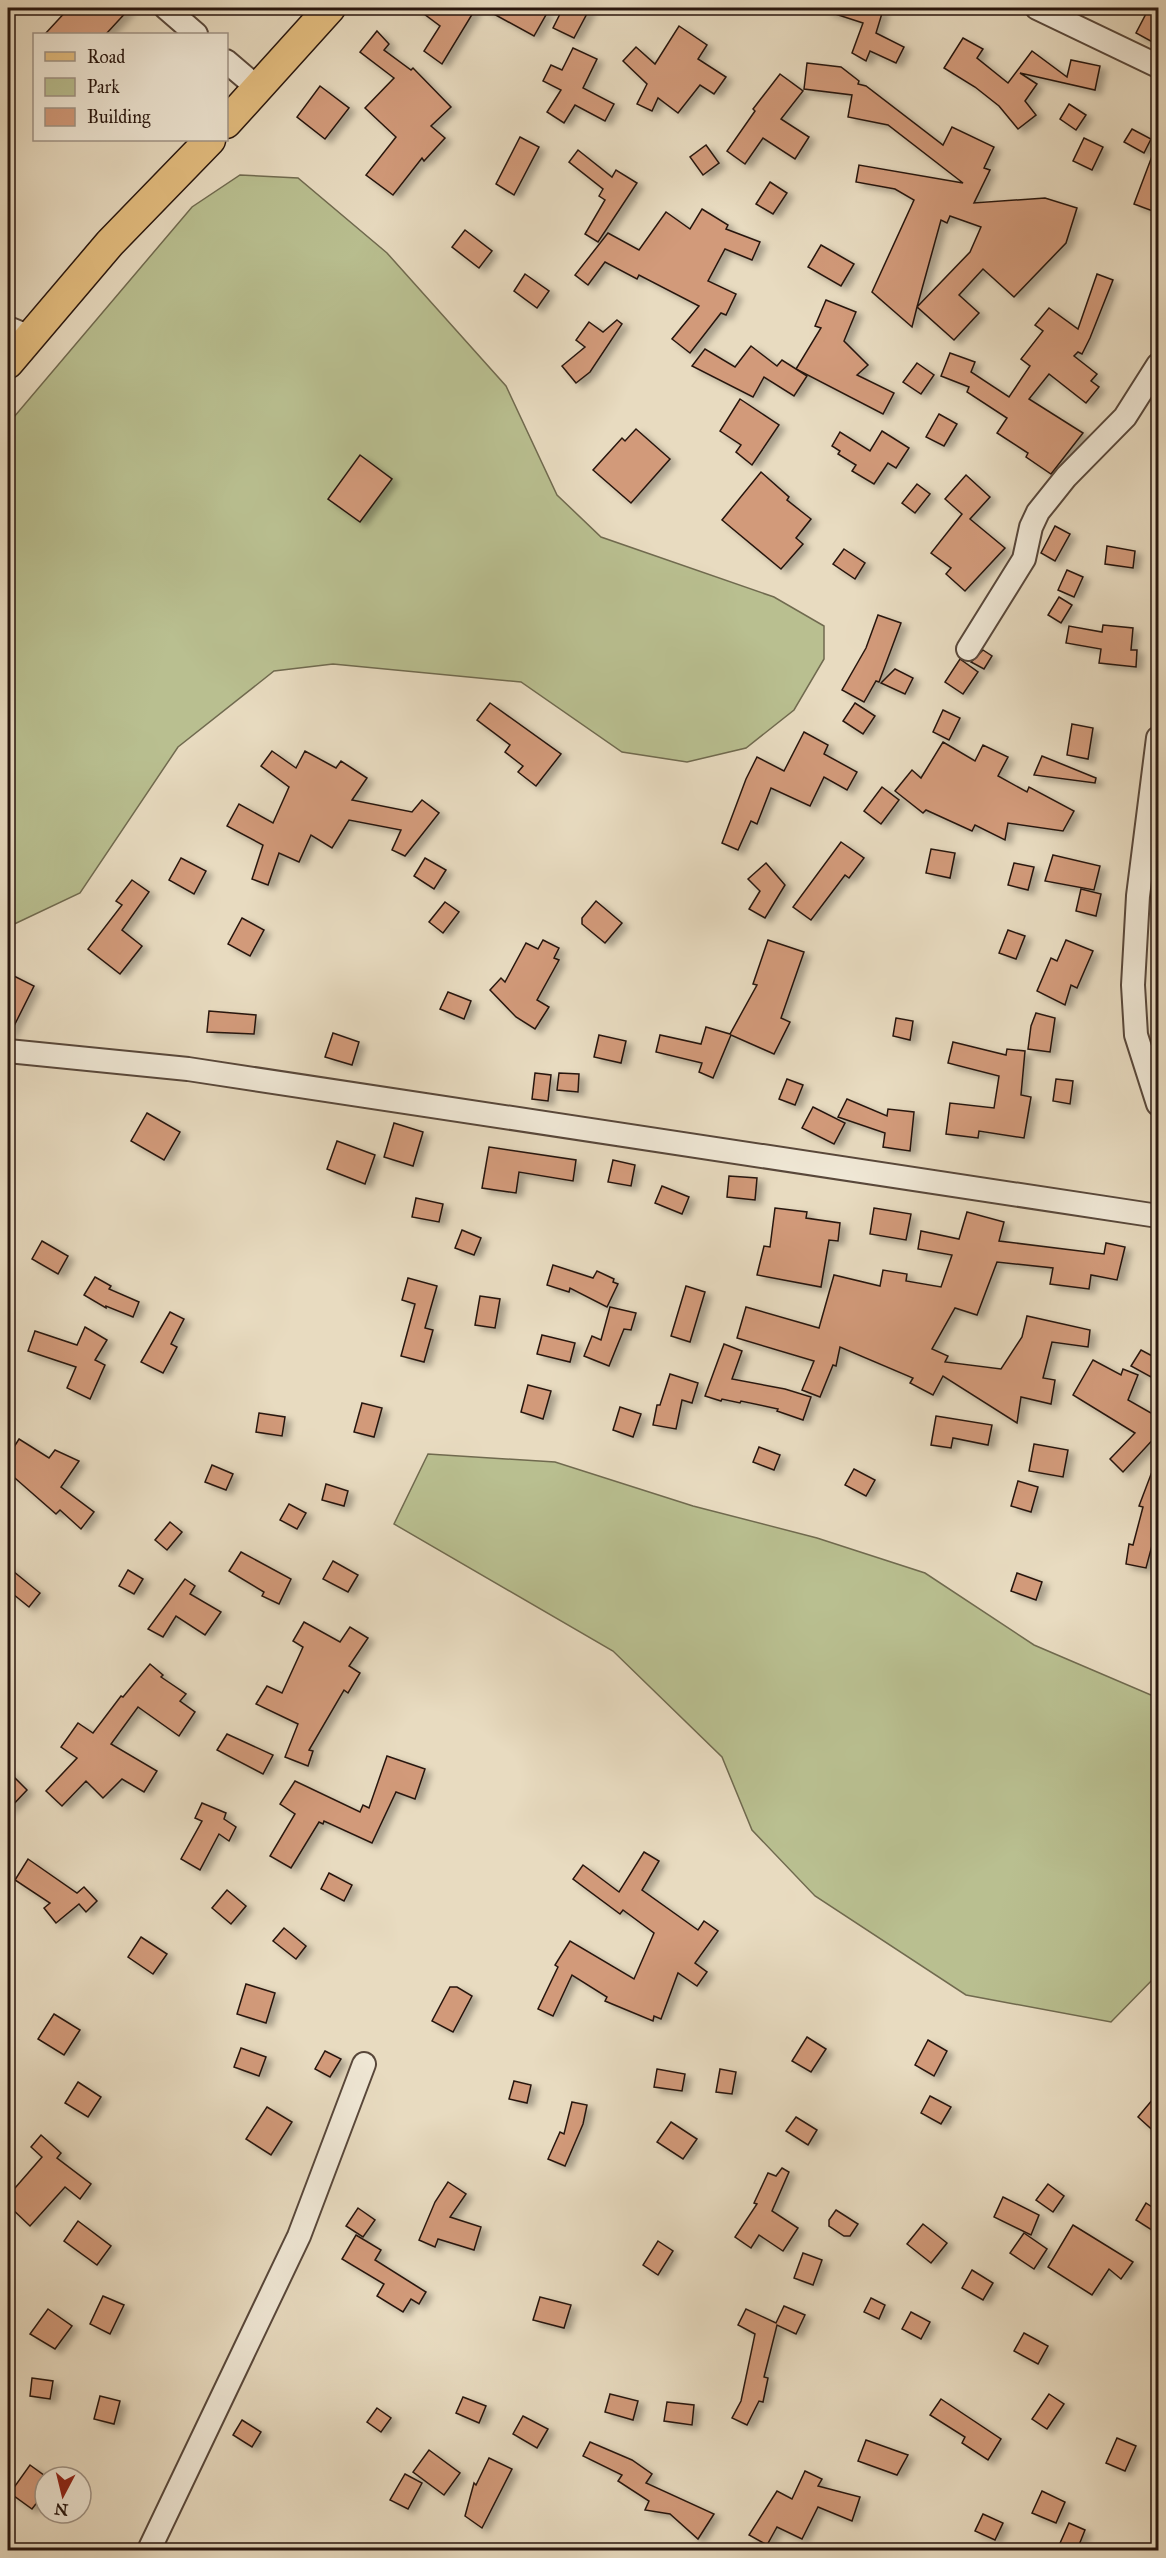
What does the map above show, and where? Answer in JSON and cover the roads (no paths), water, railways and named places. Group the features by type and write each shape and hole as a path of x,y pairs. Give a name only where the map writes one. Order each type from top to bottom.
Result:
{"main road":[{"path":"228,121 330,8"},
{"path":"8,363 19,332 209,141"}],"street":[{"path":"166,8 195,33"},
{"path":"1037,8 1158,66"},
{"path":"228,63 259,89"},
{"path":"968,649 1024,559 1031,527 1038,512 1066,477 1125,417 1158,365"},
{"path":"1158,738 1139,885 1133,985 1136,1035 1158,1104"},
{"path":"8,1051 200,1071 1158,1216"},
{"path":"149,2550 299,2236 364,2064"}]}
